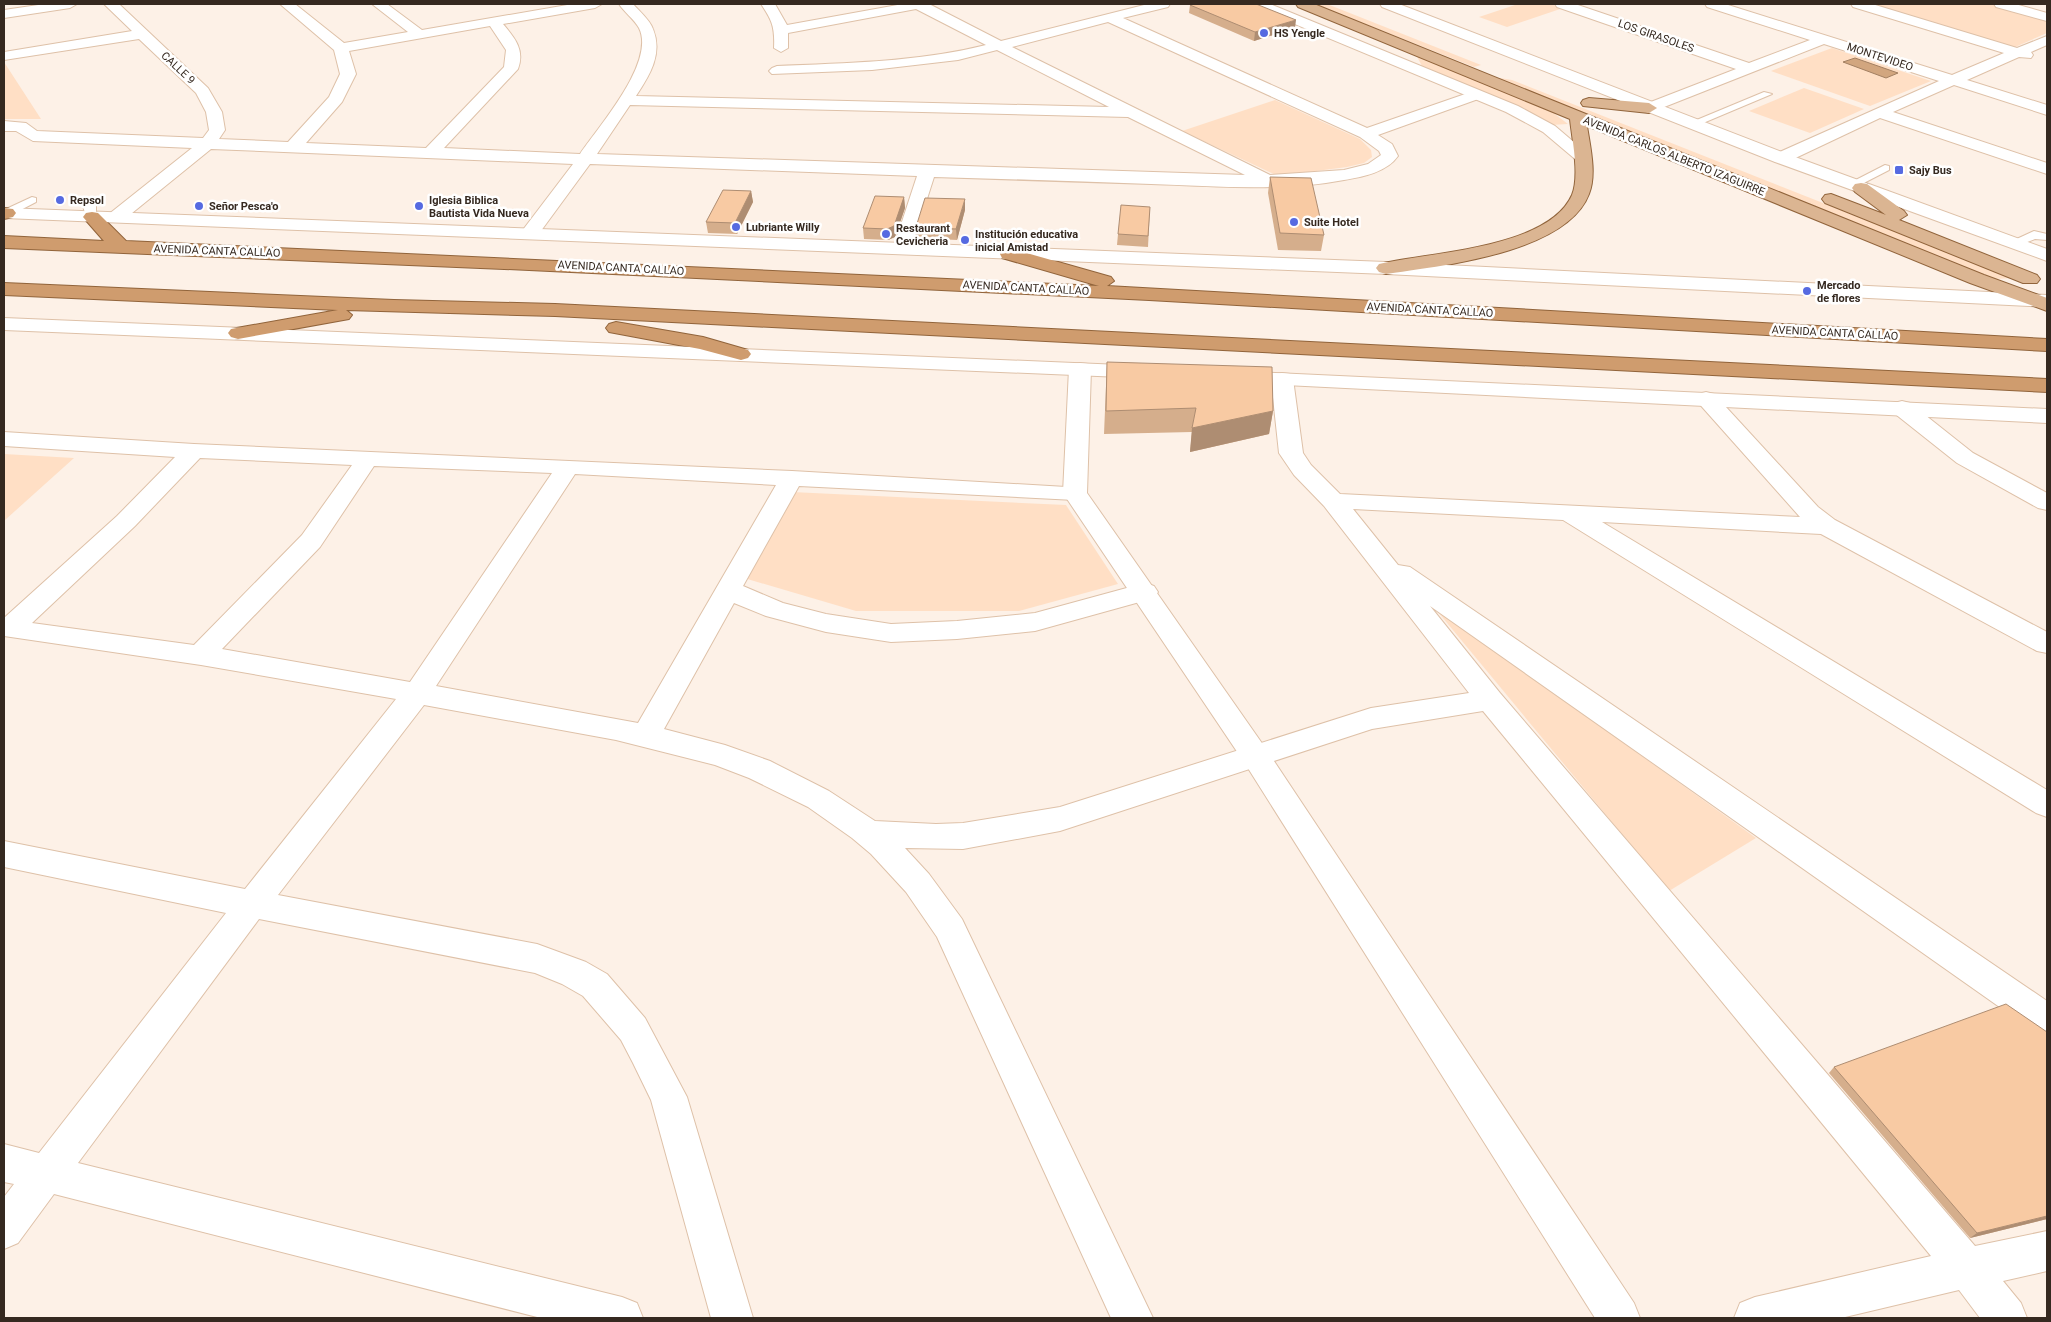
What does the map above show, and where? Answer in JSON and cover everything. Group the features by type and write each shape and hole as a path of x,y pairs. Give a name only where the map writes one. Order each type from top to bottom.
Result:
{"highway":[{"path":"90,210 120,247"},
{"name":"AVENIDA CANTA CALLAO","path":"4,242 529,264 1149,294 2047,345"},
{"path":"1009,254 1149,294"},
{"path":"4,289 394,306 555,310 2047,386"},
{"path":"238,333 394,306"},
{"path":"555,310 605,326 703,343 741,354"}],"main road":[{"name":"AVENIDA CARLOS ALBERTO IZAGUIRRE","path":"1303,4 1977,279 2042,301"},
{"name":"AVENIDA CARLOS ALBERTO IZAGUIRRE","path":"1336,4 1508,74 1644,125"},
{"path":"1388,38 1401,64"},
{"path":"1490,80 1490,77 1495,73 1508,74"},
{"path":"1588,103 1649,108"},
{"path":"1386,268 1478,253 1523,240 1557,223 1572,210 1581,195 1583,174 1578,117"},
{"path":"1856,186 1927,237"},
{"path":"1818,194 2047,286"}],"street":[{"path":"4,14 70,4"},
{"name":"CALLE 9","path":"111,4 203,91 214,112 218,130 207,144"},
{"path":"287,4 341,48 348,74 336,99 293,147"},
{"path":"378,4 419,34"},
{"path":"341,48 493,22 557,7 595,4"},
{"path":"528,236 585,159 643,74 650,49 646,28 626,4"},
{"path":"761,102 777,70 782,30 774,9 768,4"},
{"path":"782,30 823,24 920,4 1270,182"},
{"path":"777,70 915,62 1000,46 1163,4"},
{"path":"1259,4 1512,109 1549,129 1581,155"},
{"path":"1386,4 1649,108 2047,255"},
{"name":"LOS GIRASOLES","path":"1562,4 1751,69"},
{"name":"MONTEVIDEO","path":"1712,4 2047,110"},
{"path":"1858,4 2038,58"},
{"path":"2000,4 2047,17"},
{"path":"4,126 20,126 33,136 207,144 1270,182 1331,177 1371,170 1386,163 1390,156 1386,148 1366,134 1111,18"},
{"path":"430,153 511,69 516,59 514,48 493,22"},
{"path":"4,56 141,34"},
{"path":"1649,108 1824,39"},
{"path":"1781,158 1879,112 2047,40"},
{"path":"1366,134 1476,95"},
{"path":"626,100 1131,112"},
{"path":"1879,112 2047,169"},
{"path":"115,218 207,144"},
{"path":"902,249 927,171"},
{"path":"5,214 90,210 115,218 528,236 1386,268 2042,301"},
{"path":"4,324 1167,373"},
{"path":"1080,368 1076,493 1256,757 1619,1318"},
{"path":"1215,376 2047,416"},
{"path":"1282,379 1291,454 1302,470 1334,501 1490,700 1967,1268 2006,1318"},
{"path":"1706,399 1809,512 1826,526 2047,644"},
{"path":"1902,408 1965,458 2046,502"},
{"path":"4,440 194,451 568,467 1076,493"},
{"path":"7,628 126,521 194,451"},
{"path":"200,656 311,541 368,458"},
{"path":"4,1229 252,904 417,693 568,467"},
{"path":"646,736 792,478"},
{"path":"1334,501 1826,526"},
{"path":"1569,513 2047,805"},
{"path":"1379,558 2047,1021"},
{"path":"728,590 775,610 826,623 891,633 957,630 1035,622 1145,592"},
{"path":"7,628 200,656 417,693 646,736 726,758 795,786 870,833 906,868 930,897 950,929 1132,1318"},
{"path":"870,833 936,838 963,836 1060,819 1371,719 1490,700"},
{"path":"4,854 536,959 574,973 595,985 633,1029 669,1097 732,1318"},
{"path":"4,1163 622,1318"},
{"path":"1756,1318 2047,1251"}],"lane":[{"path":"1692,124 1767,94"},
{"path":"1856,186 1884,168"},
{"path":"5,214 32,200"},
{"path":"2014,243 2034,235 2047,237"}],"shaded area":[{"path":"1315,4 1327,4 1481,65 1474,67"},
{"path":"1518,4 1550,4 1563,8 1507,27 1479,17"},
{"path":"1866,4 1993,4 2047,19 2047,33 2013,48"},
{"path":"1832,48 1931,81 1870,106 1771,71"},
{"path":"1415,53 1539,102 1568,124 1551,125 1513,104 1422,66"},
{"path":"1855,58 1898,73 1886,78 1843,62"},
{"path":"4,62 41,119 4,119"},
{"path":"1500,78 1512,80 2013,278 1994,279 1498,82"},
{"path":"1804,88 1864,109 1810,133 1749,111"},
{"path":"1275,100 1360,139 1371,150 1372,157 1364,163 1347,167 1278,176 1182,131"},
{"path":"4,454 74,458 5,520"},
{"path":"792,492 1066,505 1118,584 1019,611 856,611 744,578"},
{"path":"1433,606 1756,838 1669,891"}],"building":[{"path":"1256,4 1296,20 1255,32 1190,5"},
{"name":"Suite Hotel","path":"1270,177 1311,178 1324,235 1280,233"},
{"path":"723,190 751,191 735,223 706,222"},
{"path":"875,196 904,197 894,226 887,229 863,228"},
{"path":"925,198 965,199 956,229 916,227"},
{"path":"1121,205 1150,207 1148,236 1118,234"},
{"path":"1107,362 1272,367 1273,411 1192,428 1196,408 1106,411"},
{"path":"2006,1004 2047,1032 2047,1216 1977,1233 1834,1067"}],"place":[{"name":"HS Yengle","path":"1264,33"},
{"name":"Sajy Bus","path":"1899,170"},
{"name":"Repsol","path":"60,200"},
{"name":"Señor Pesca'o","path":"199,206"},
{"name":"Iglesia Biblica Bautista Vida Nueva","path":"419,206"},
{"name":"Suite Hotel","path":"1294,222"},
{"name":"Lubriante Willy","path":"736,227"},
{"name":"Restaurant Cevicheria","path":"886,234"},
{"name":"Institución educativa inicial Amistad","path":"965,240"},
{"name":"Mercado de flores","path":"1807,291"}]}
